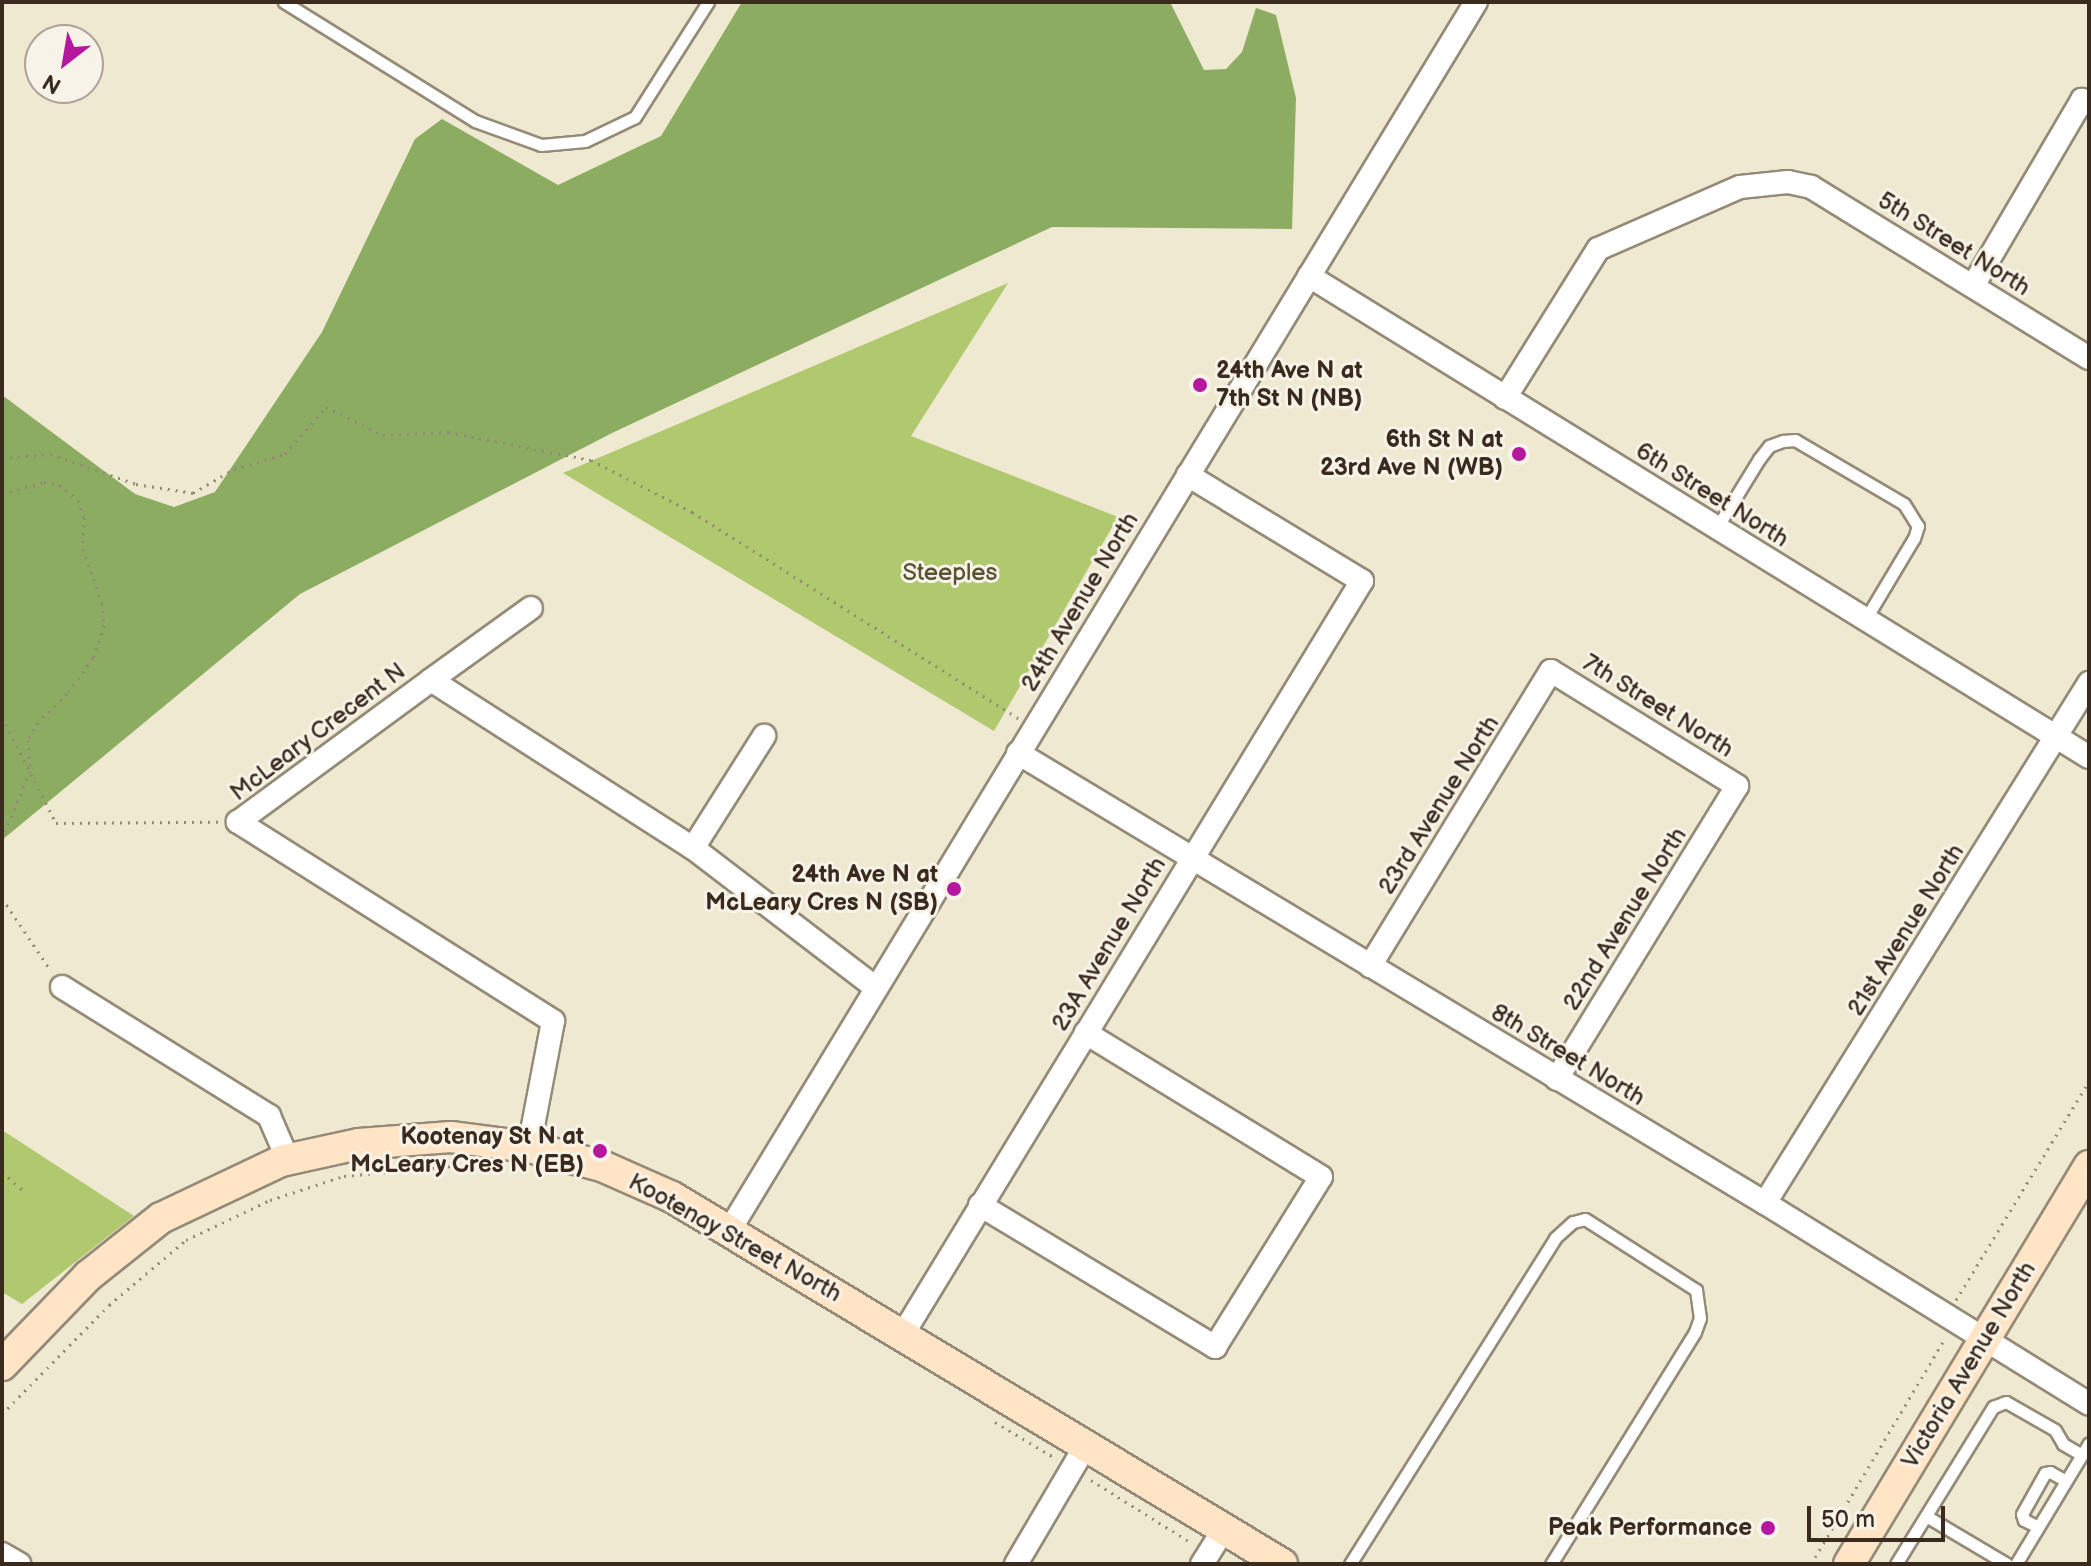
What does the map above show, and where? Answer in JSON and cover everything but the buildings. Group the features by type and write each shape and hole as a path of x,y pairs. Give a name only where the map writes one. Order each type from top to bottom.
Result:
{"street":[{"name":"24th Avenue North","path":"729,1231 1476,2"},
{"path":"1973,286 2086,102"},
{"name":"5th Street North","path":"1505,398 1598,249 1740,187 1788,182 1811,187 2089,358"},
{"name":"6th Street North","path":"1309,276 2089,757"},
{"name":"23A Avenue North","path":"903,1334 1362,581 1188,475"},
{"path":"431,680 531,608"},
{"name":"7th Street North","path":"1551,671 1737,786"},
{"name":"23rd Avenue North","path":"1370,966 1551,671"},
{"name":"McLeary Crecent N","path":"529,1147 553,1021 238,822 431,680 693,848 876,988"},
{"name":"21st Avenue North","path":"1765,1203 2089,683"},
{"path":"693,848 764,736"},
{"name":"8th Street North","path":"1018,753 1765,1203 1955,1311 1985,1339 2089,1404"},
{"name":"22nd Avenue North","path":"1557,1079 1737,786"},
{"path":"62,987 269,1116 288,1160"},
{"path":"980,1205 1215,1347 1321,1177 1086,1033"},
{"name":"Kootenay Street North","path":"2,1365 88,1276 161,1218 288,1160 359,1144 451,1137 529,1147 602,1166 672,1197 1282,1564"},
{"name":"Victoria Avenue North","path":"1849,1564 2089,1166"},
{"path":"1016,1564 1086,1445"},
{"path":"1202,1564 1224,1529"},
{"path":"2,1554 19,1564"}],"lane":[{"path":"284,2 475,121 541,145 585,141 635,117 708,2"},
{"path":"1716,529 1759,459 1769,446 1783,441 1795,440 1904,504 1918,526 1914,538 1864,620"},
{"path":"1350,1564 1555,1238 1573,1222 1585,1219 1696,1290 1700,1318 1695,1332 1551,1564"},
{"path":"1896,1564 1993,1407 2006,1402 2055,1430 2063,1444 2082,1455"},
{"path":"2016,1564 2089,1443"},
{"path":"2038,1527 2024,1520 2022,1514 2045,1473 2050,1472 2066,1481"},
{"path":"1926,1516 2007,1564"}],"path":[{"path":"2,458 50,454 136,484 193,493 234,469 285,454 326,407 383,435 448,432 591,460 692,512 1033,729"},
{"path":"2,494 44,482 59,485 78,500 84,517 83,549 102,603 104,625 93,658 67,694 38,722 28,740 30,771 2,839"},
{"path":"2,717 56,823 238,822"},
{"path":"2,898 62,987"},
{"path":"2,1414 109,1305 186,1240 270,1200 344,1176 470,1164"},
{"path":"2,1172 23,1190"},
{"path":"1811,1564 1955,1311"}],"green space":[{"path":"742,2 1170,2 1204,70 1226,69 1242,52 1256,8 1276,15 1296,98 1292,229 1052,227 612,433 300,594 2,840 2,395 135,494 174,507 215,492 322,332 415,139 442,119 558,185 661,136"},
{"name":"Steeples","path":"1008,283 911,436 1118,517 994,731 563,473"},
{"path":"2,1130 134,1216 22,1304 2,1292"}],"place":[{"name":"24th Ave N at 7th St N (NB)","path":"1200,385"},
{"name":"6th St N at 23rd Ave N (WB)","path":"1519,454"},
{"name":"24th Ave N at McLeary Cres N (SB)","path":"954,889"},
{"name":"Kootenay St N at McLeary Cres N (EB)","path":"600,1151"},
{"name":"Peak Performance","path":"1768,1528"}]}
